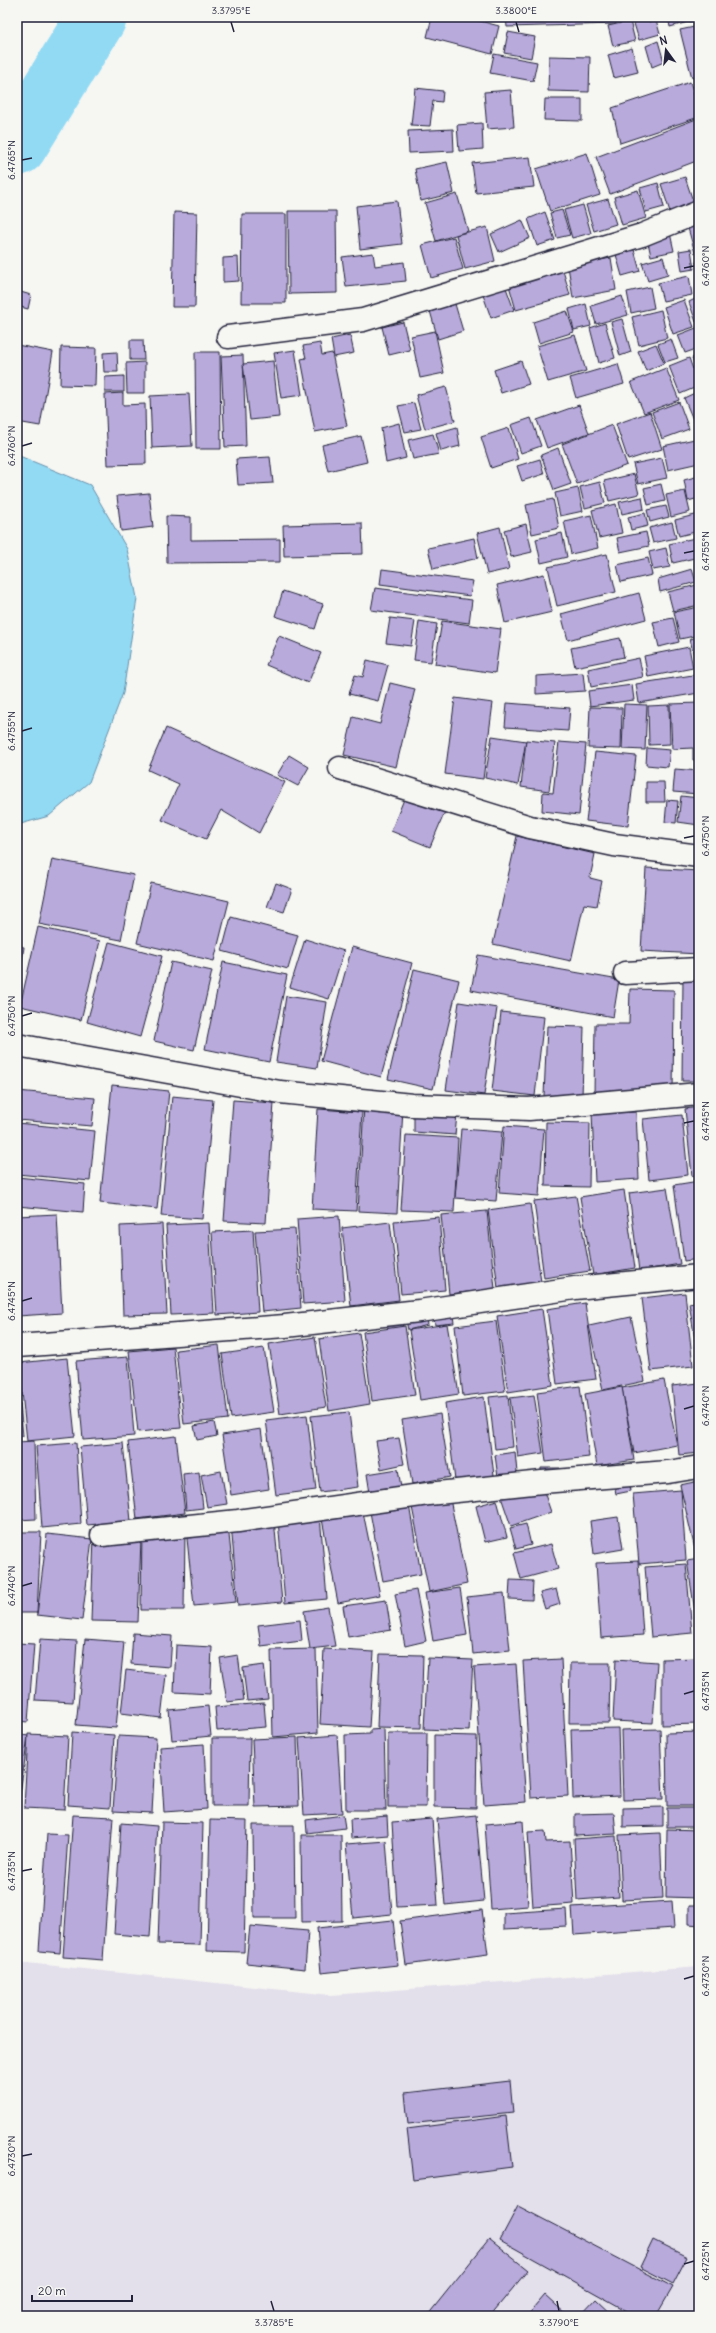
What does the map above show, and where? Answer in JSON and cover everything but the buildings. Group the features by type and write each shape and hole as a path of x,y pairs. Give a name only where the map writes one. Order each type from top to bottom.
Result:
{"street":[{"path":"228,338 363,320 642,235 699,212"},
{"path":"340,768 530,827 614,845 699,856"},
{"path":"625,973 699,969"},
{"path":"17,1045 280,1092 412,1105 529,1109 699,1094"},
{"path":"17,1346 285,1326 419,1311 575,1288 699,1276"},
{"path":"102,1536 238,1521 428,1494 542,1482 668,1472 699,1467"}],"shaded area":[{"path":"17,1962 331,1995 699,1967 699,2316 17,2316"}],"water":[{"path":"17,455 90,485 127,549 137,598 123,693 89,782 49,816 17,825"}],"waterway":[{"path":"17,146 97,17"}]}
